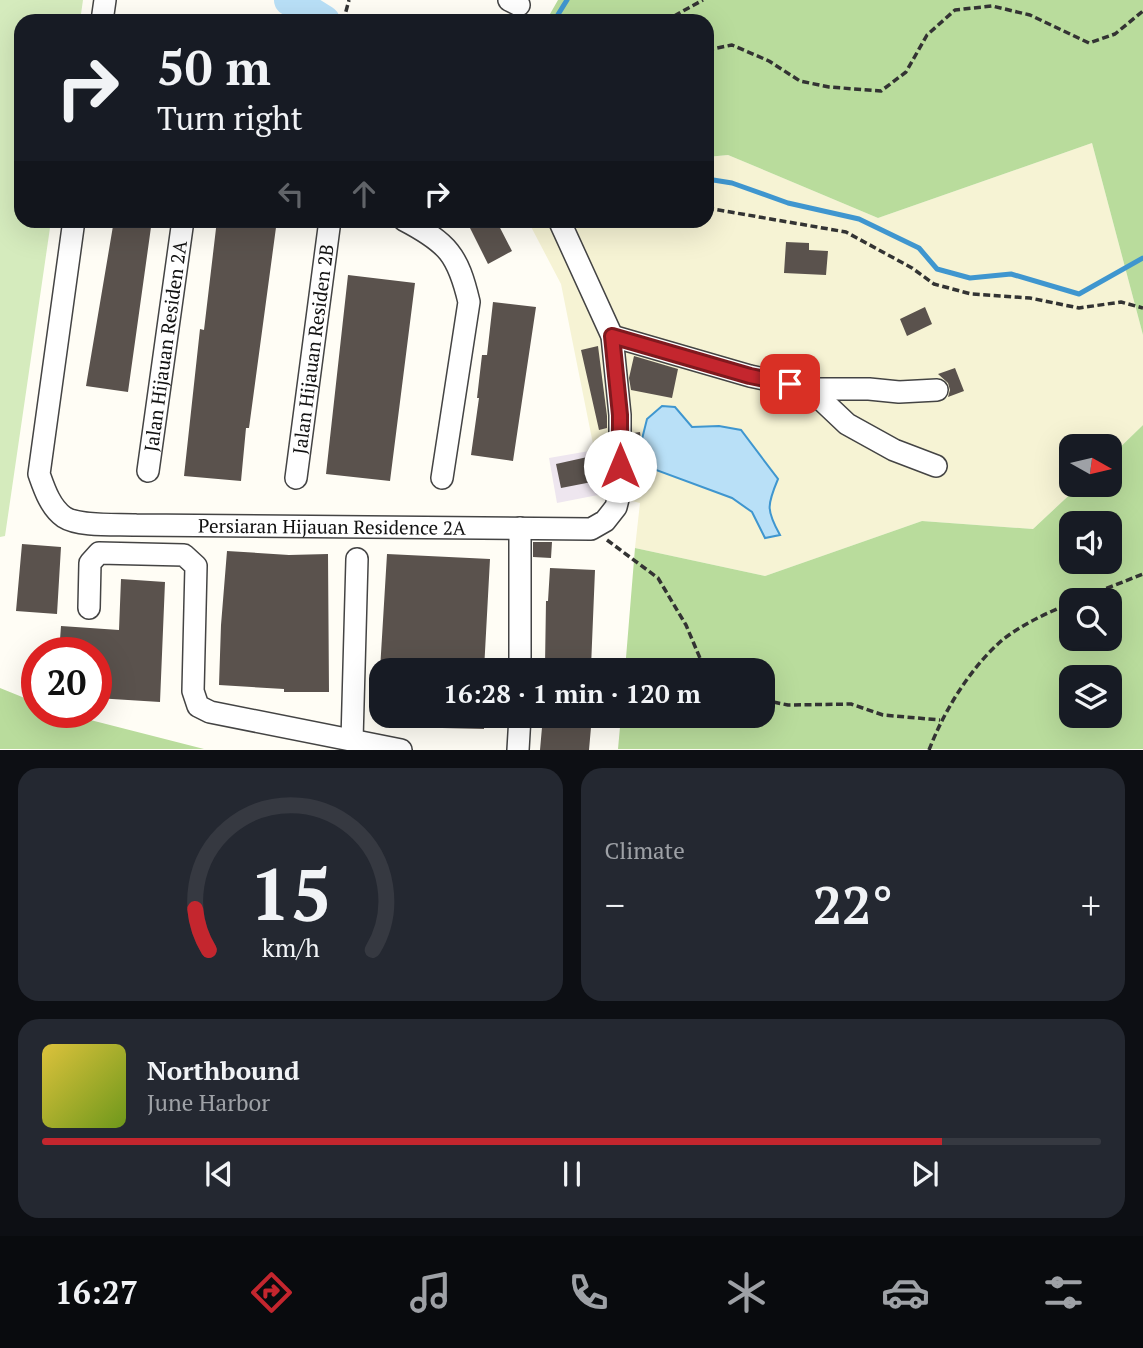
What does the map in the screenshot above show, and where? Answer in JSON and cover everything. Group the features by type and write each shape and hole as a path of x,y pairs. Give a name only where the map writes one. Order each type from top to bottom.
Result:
{"street":[{"name":"Persiaran Hijauan Residence 2A","path":"73,228 39,474 48,498 64,517 80,522 136,525 591,529"},
{"name":"Jalan Hijauan Residen 2A","path":"148,471 182,228"},
{"name":"Jalan Hijauan Residen 2B","path":"296,478 329,228"},
{"path":"419,228 433,235 451,253 463,274 469,302 442,478"},
{"path":"563,228 612,336 620,415 620,491 616,508 605,521 591,529"},
{"path":"612,336 750,376 810,389 899,392 937,390"},
{"path":"810,389 847,424 894,450 936,466"},
{"path":"520,528 520,658"},
{"path":"89,608 90,563 99,552 184,555 196,565 193,691 198,706 210,712 401,750"},
{"path":"352,740 357,559"},
{"path":"517,750 519,728"}],"path":[{"path":"678,14 703,0"},
{"path":"714,49 732,45 769,61 800,81 829,87 881,91 906,72 927,36 954,10 992,6 1030,15 1089,43 1115,34 1143,11"},
{"path":"714,209 846,232 912,268 934,284 971,294 1031,298 1079,308 1121,302 1143,308"},
{"path":"591,529 658,578 686,625 700,658"},
{"path":"1107,588 1143,574"},
{"path":"929,750 940,720 977,667 1001,641 1045,613 1059,608"},
{"path":"775,702 788,705 851,704 883,715 940,720"}],"shaded area":[{"path":"1092,143 1143,335 1143,425 1122,445 1122,434 1059,434 1059,497 1067,497 1033,529 922,521 765,576 635,548 640,503 603,494 561,284 532,228 714,228 714,156 728,155 878,218"},
{"path":"595,450 603,494 557,503 549,458"}],"green space":[{"path":"0,0 83,0 81,14 14,14 14,228 50,228 5,536 0,537"},
{"path":"558,0 1143,0 1143,335 1092,143 878,218 728,155 714,156 714,14 550,14"},
{"path":"1143,425 1143,749 618,749 620,728 775,728 775,658 626,658 635,548 765,576 922,521 1033,529 1067,497 1122,497 1122,445"},
{"path":"0,688 21,697 21,728 112,728 112,726 204,749 0,749"}],"water":[{"path":"662,406 675,407 692,427 719,426 741,430 778,479 772,495 770,513 780,535 765,538 752,512 732,498 656,470 646,459 642,439 647,419"}],"building":[{"path":"113,228 151,228 128,392 86,386"},
{"path":"216,228 276,228 249,428 246,428 241,481 184,476 200,329 204,330"},
{"path":"470,228 500,228 512,251 488,264"},
{"path":"786,242 809,243 809,250 828,251 826,275 784,273"},
{"path":"348,275 415,283 390,481 326,474"},
{"path":"493,302 536,307 513,461 471,455 482,355 487,355"},
{"path":"925,307 932,324 907,336 900,319"},
{"path":"598,346 607,416 607,428 599,430 581,350"},
{"path":"634,356 678,369 672,398 631,390 629,378"},
{"path":"955,368 964,391 948,397 948,383 938,374"},
{"path":"640,432 645,477 633,479 633,433"},
{"path":"592,456 597,481 561,488 556,464"},
{"path":"533,542 552,542 551,558 533,557"},
{"path":"22,544 61,547 57,614 16,611"},
{"path":"227,551 289,555 328,554 329,692 284,692 284,689 219,685"},
{"path":"387,554 490,559 485,658 381,658"},
{"path":"550,568 595,570 591,658 545,658"},
{"path":"121,579 165,582 160,702 112,699 112,637 60,637 61,626 119,630"},
{"path":"542,728 591,728 589,750 540,750"}],"waterway":[{"path":"290,0 313,14"},
{"path":"558,14 567,0"},
{"path":"714,180 732,183 788,203 859,219 919,248 937,269 970,278 1011,274 1079,294 1143,258"}],"route":[{"path":"620,466 620,415 612,336 750,376 790,384"}]}
